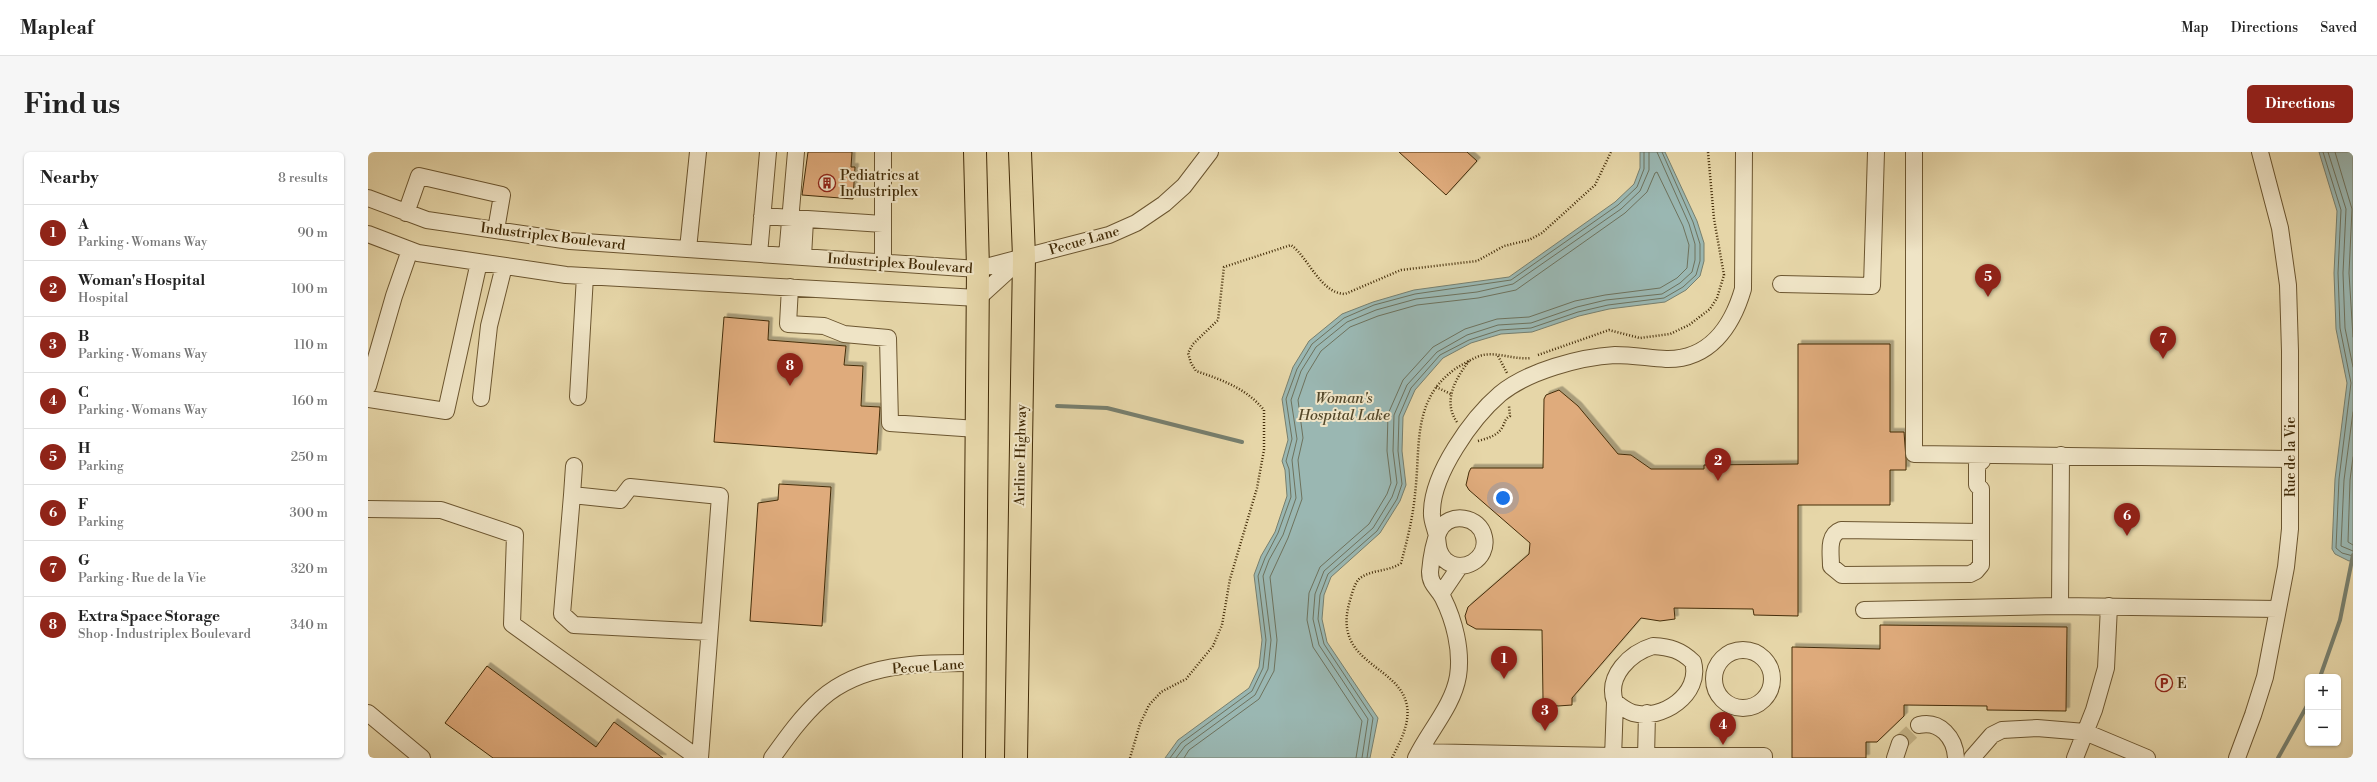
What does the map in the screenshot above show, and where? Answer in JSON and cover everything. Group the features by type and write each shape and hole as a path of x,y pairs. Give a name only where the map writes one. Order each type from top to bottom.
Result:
{"highway":[{"path":"974,758 978,298 975,152"},
{"name":"Airline Highway","path":"1016,758 1024,257 1020,152"}],"street":[{"path":"688,249 698,152"},
{"path":"759,254 768,152"},
{"path":"796,152 798,219 803,257"},
{"path":"882,262 884,152"},
{"name":"Pecue Lane","path":"1024,257 1109,235 1136,223 1164,204 1184,186 1210,152"},
{"path":"1417,755 1447,706 1458,676 1459,659 1452,620 1441,594 1432,584 1430,575 1437,538 1444,524 1459,518 1475,522 1480,528 1485,542 1480,556 1467,565 1460,566 1446,560 1440,554 1437,538 1432,513 1437,488 1452,454 1484,409 1502,392 1536,374 1588,358 1617,355 1666,359 1685,358 1706,349 1720,338 1738,307 1743,289 1744,152"},
{"path":"1781,284 1872,286 1876,152"},
{"path":"1914,152 1914,454 1982,458 2061,455 2290,459"},
{"name":"Rue de la Vie","path":"2237,758 2265,677 2289,542 2290,459 2288,285 2280,228 2260,152"},
{"path":"406,213 419,176 502,196 496,230"},
{"name":"Industriplex Boulevard","path":"368,198 427,220 570,241 978,269 1024,257"},
{"path":"762,216 883,224"},
{"path":"787,256 798,219"},
{"name":"Industriplex Boulevard","path":"368,234 410,250 504,266 585,276 978,298 1024,257"},
{"path":"368,386 394,296 410,250"},
{"path":"368,400 446,411 479,262"},
{"path":"481,398 489,326 504,266"},
{"path":"578,397 585,276"},
{"path":"790,287 788,324 824,326 844,334 888,338 890,423 977,429"},
{"path":"2060,606 2061,455"},
{"path":"1981,532 1841,530 1835,532 1832,537 1831,566 1842,575 1970,574 1976,571 1981,565 1981,532 1981,489 1986,484 1987,477 1987,467 1982,458"},
{"path":"574,466 562,614 574,625 709,632"},
{"path":"572,495 620,500 630,487 720,496 699,758"},
{"path":"368,509 441,510 515,535 512,624 699,758"},
{"path":"1441,594 1460,566"},
{"path":"1864,610 2060,606 2278,609"},
{"path":"2074,758 2085,732 2106,668 2109,606"},
{"path":"1613,757 1615,702 1612,687 1618,674 1632,656 1653,646 1678,650 1693,662 1694,676 1687,691 1676,704 1661,711 1633,713 1615,702"},
{"name":"Pecue Lane","path":"772,758 813,707 842,684 858,676 906,665 975,663"},
{"path":"368,713 422,758"},
{"path":"1646,757 1647,713"},
{"path":"1919,724 1927,723 1943,730 1950,737 1955,748 1956,758"},
{"path":"1976,754 1992,734 2002,730 2037,728 2085,732 2147,758"},
{"path":"1417,755 1613,757 1764,756 1764,758"}],"path":[{"path":"1130,758 1140,724 1149,706 1162,692 1186,679 1213,646 1222,625 1230,579 1257,488 1264,450 1264,410 1246,393 1222,379 1196,372 1188,352 1193,344 1218,320 1224,267 1291,245 1297,249 1322,281 1338,294 1345,294 1401,270 1477,262 1504,246 1529,240 1542,233 1595,185 1611,152"},
{"path":"1392,758 1407,722 1405,699 1402,692 1349,641 1346,626 1347,614 1357,581 1366,574 1401,563 1415,498 1419,460 1420,423 1426,402 1436,387 1448,374 1470,360 1483,355 1531,359 1599,331 1609,330 1640,338 1653,338 1670,334 1689,325 1710,309 1717,298 1724,275 1714,219 1708,152"},
{"path":"1436,387 1451,394"}],"water":[{"name":"Woman's Hospital Lake","path":"1640,152 1665,152 1697,221 1704,243 1704,261 1700,276 1686,290 1665,302 1609,309 1579,316 1532,332 1501,334 1471,343 1443,358 1415,390 1403,417 1402,451 1406,485 1400,501 1380,533 1331,577 1324,595 1322,619 1327,642 1378,718 1370,758 1165,758 1178,740 1249,688 1259,667 1262,640 1254,575 1261,556 1275,532 1287,496 1285,470 1282,461 1288,440 1282,399 1293,367 1309,341 1342,314 1373,302 1414,290 1509,277 1615,202 1634,184 1640,168"},
{"path":"2319,152 2353,152 2353,560 2349,561 2335,554 2332,549 2335,479 2347,383 2336,329 2334,273 2337,211"}],"building":[{"name":"Pediatrics at Industriplex","path":"808,152 852,152 851,167 855,167 853,199 802,195"},
{"path":"1399,152 1467,152 1477,161 1446,195"},
{"path":"724,317 769,321 768,340 846,346 844,365 863,366 861,406 880,407 877,454 714,442"},
{"path":"1798,344 1890,344 1890,432 1904,432 1906,470 1890,470 1890,505 1798,505 1798,616 1754,615 1753,609 1674,608 1675,619 1660,621 1641,618 1572,698 1572,705 1558,706 1546,703 1543,699 1542,630 1476,629 1467,624 1465,616 1468,607 1529,554 1530,543 1469,490 1466,485 1471,468 1543,468 1544,399 1546,395 1559,390 1578,406 1618,454 1631,455 1651,469 1704,469 1704,465 1798,464"},
{"path":"779,484 831,487 822,626 750,621 758,503 778,500"},
{"path":"1880,625 2067,627 2066,711 1987,710 1987,706 1904,705 1904,716 1877,742 1866,742 1866,758 1792,758 1792,647 1880,649"},
{"path":"487,666 596,747 614,722 663,758 493,758 445,723"}],"waterway":[{"path":"1057,406 1107,408 1242,442"},
{"path":"2321,674 2340,620 2353,555"},
{"path":"2278,758 2305,709"}],"tunnel":[{"path":"1900,743 1919,725"}],"place":[{"name":"Pediatrics at Industriplex","path":"827,183"},
{"name":"H","path":"1988,297"},
{"name":"G","path":"2163,359"},
{"name":"Extra Space Storage","path":"790,386"},
{"name":"Woman's Hospital","path":"1718,481"},
{"name":"F","path":"2127,536"},
{"name":"A","path":"1504,679"},
{"name":"E","path":"2164,683"},
{"name":"B","path":"1545,731"},
{"name":"C","path":"1723,745"}]}
